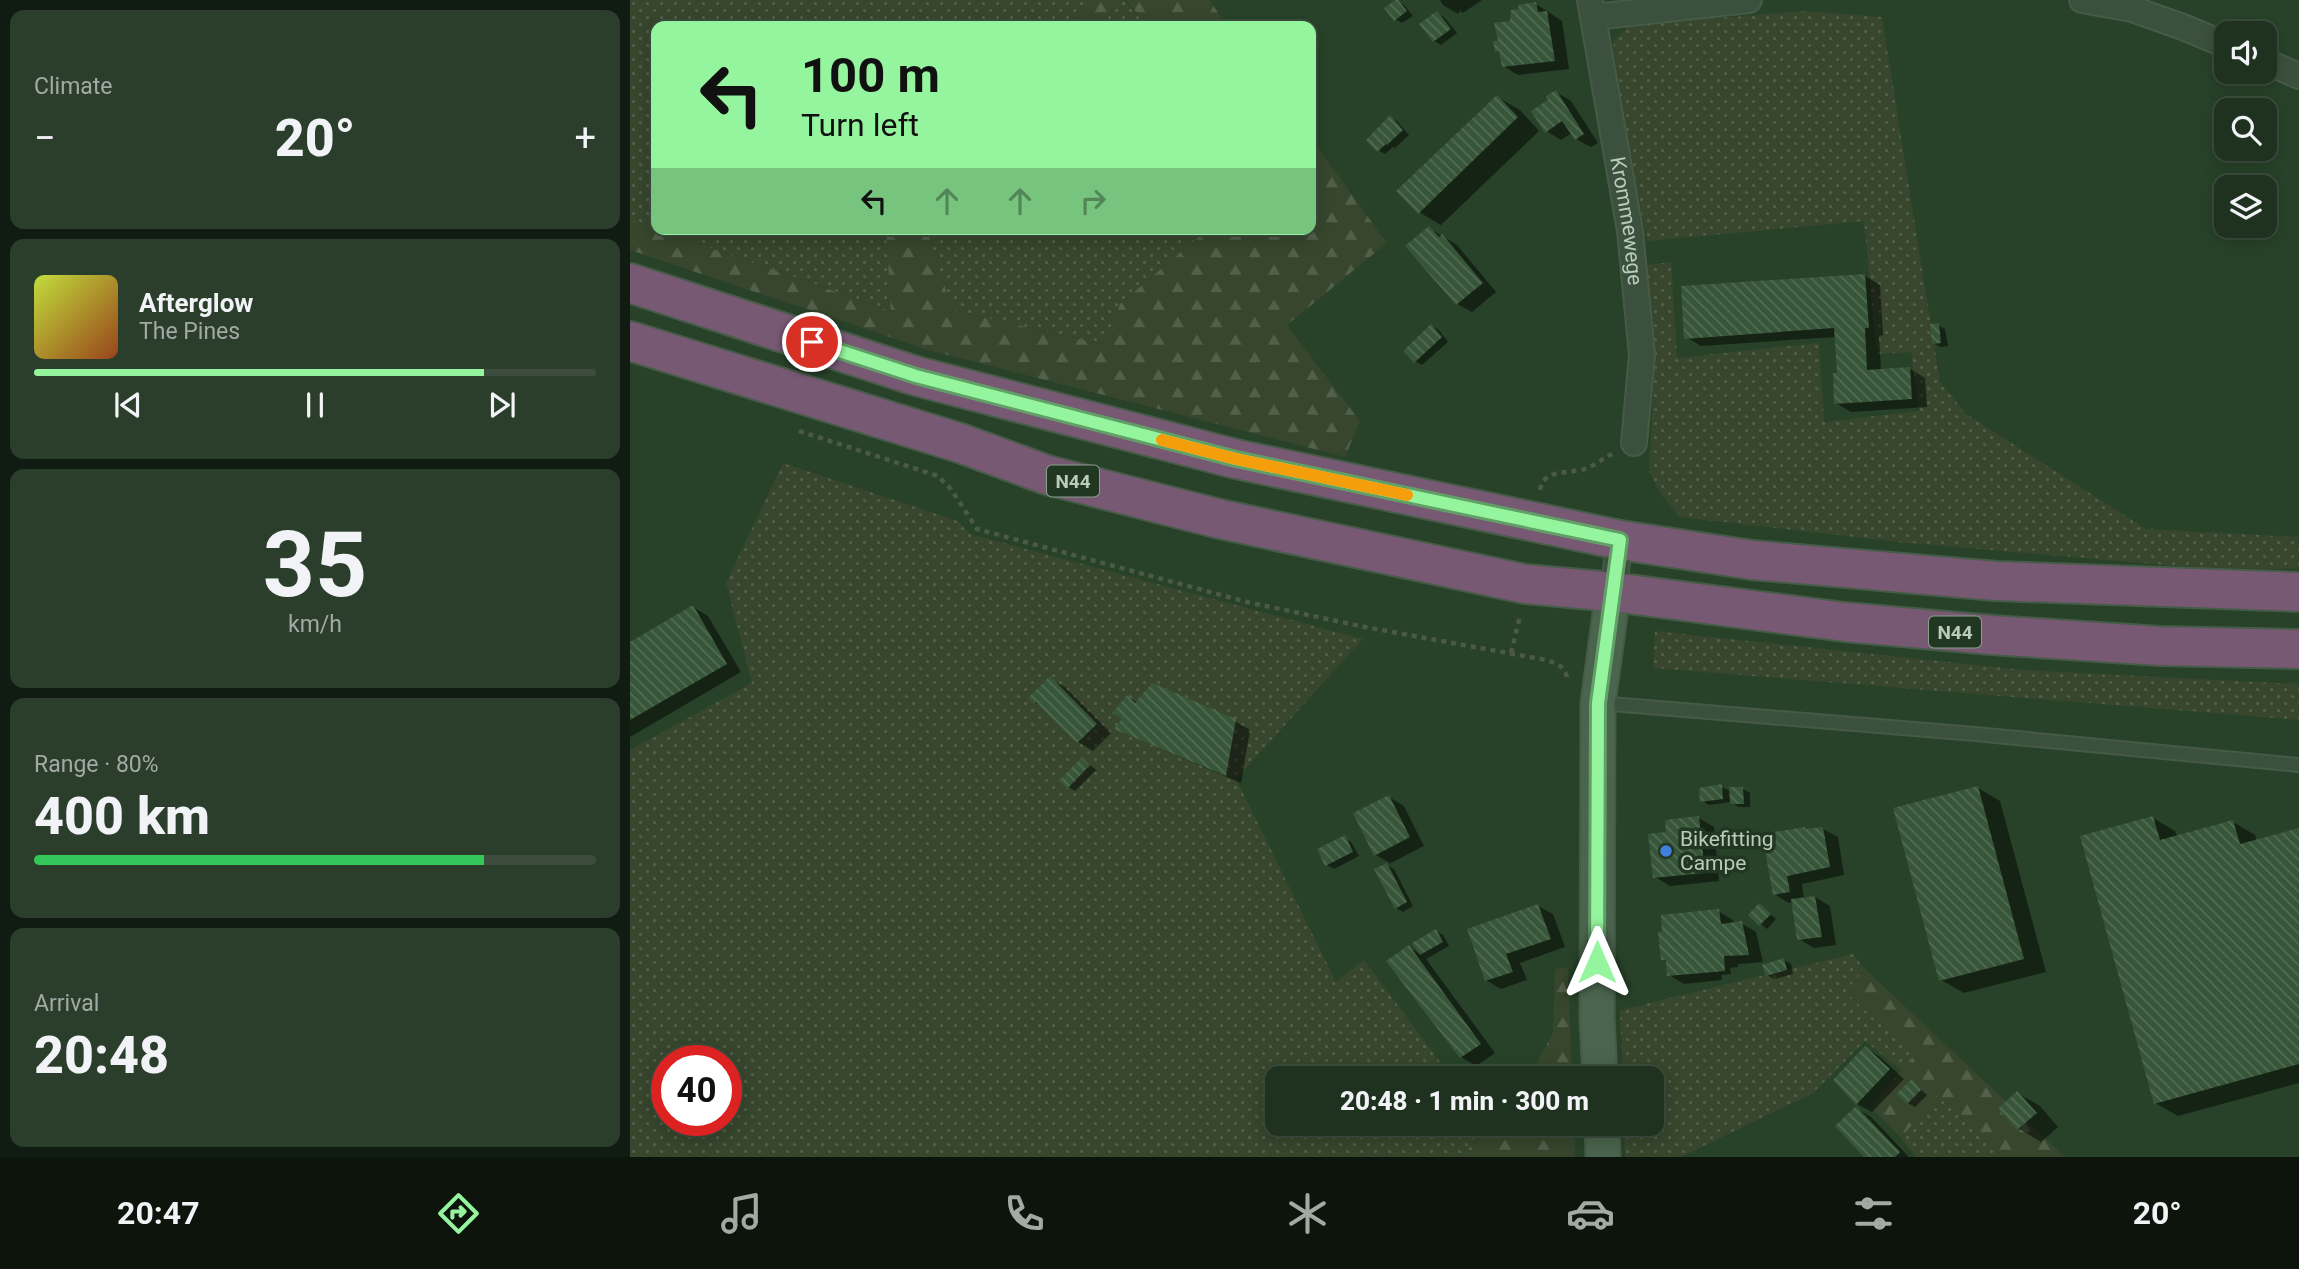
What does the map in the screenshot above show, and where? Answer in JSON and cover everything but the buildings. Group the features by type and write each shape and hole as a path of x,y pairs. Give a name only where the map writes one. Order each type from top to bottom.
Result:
{"highway":[{"path":"630,283 929,380 1236,459 1620,540 1752,560 1996,581 2299,592"},
{"name":"N44","path":"630,341 960,443 1047,475 1220,519 1525,584 1992,635 2161,646 2299,649"}],"street":[{"path":"1592,9 1749,0"},
{"path":"2082,0 2132,9 2214,40"},
{"name":"Krommewege","path":"1592,9 1632,244 1642,355 1634,443"},
{"path":"2277,66 2299,75"},
{"path":"1599,1066 1597,1018 1598,703 1620,540"},
{"path":"1602,1136 1603,1157"}],"lane":[{"path":"1598,703 1975,734 2299,765"}],"path":[{"path":"789,428 938,476 951,489 977,529 1247,602 1365,628 1511,653 1521,611"},
{"path":"1540,495 1542,483 1549,476 1583,470 1634,443"}],"green space":[{"path":"630,0 1096,0 1072,21 651,21 651,227 630,220"},
{"path":"1096,0 1124,0 1101,21 1072,21"},
{"path":"1124,0 1143,21 1101,21"},
{"path":"1126,0 1209,0 1224,21 1143,21"},
{"path":"1805,11 1882,17 1940,382 1966,414 2146,529 2299,537 2299,569 2202,568 1908,543 1680,517 1659,492 1649,471 1655,359 1647,265 1671,262 1677,358 1819,343 1824,422 1919,411 1911,352 1877,354 1864,221 1647,241 1618,87 1613,41 1631,25"},
{"path":"1316,145 1387,243 1287,325 1360,421 1345,457 928,350 630,250 630,220 651,227 651,235 673,235 891,311 886,235 929,235 952,310 1105,345 1120,304 1201,235 1316,235"},
{"path":"673,235 886,235 892,311"},
{"path":"929,235 1201,235 1120,304 1106,345 952,310"},
{"path":"783,463 958,521 970,534 1363,639 1236,779 1336,982 1364,960 1443,1066 1265,1066 1265,1136 1479,1136 1461,1157 630,1157 630,750 752,683 726,583"},
{"path":"1655,631 2024,670 2299,684 2299,720 1653,668"},
{"path":"1853,954 1865,969 1846,992 1915,1055 1902,1071 1865,1041 1813,1093 1681,1157 1625,1157 1624,1136 1664,1136 1664,1066 1622,1066 1620,1010"},
{"path":"1568,968 1572,1066 1535,1066 1553,1033 1555,969"},
{"path":"1865,969 2065,1157 2003,1157 1937,1095 1901,1138 1871,1107 1914,1055 1845,992"},
{"path":"1937,1095 2003,1157 1916,1157 1901,1138"},
{"path":"1480,1136 1574,1136 1575,1157 1461,1157"}],"slow traffic":[{"path":"1162,440 1236,459 1407,495"}],"place":[{"name":"Bikefitting Campe","path":"1666,851"}],"route":[{"path":"812,342 916,376 1236,459 1620,540 1598,703 1597,962"}]}
